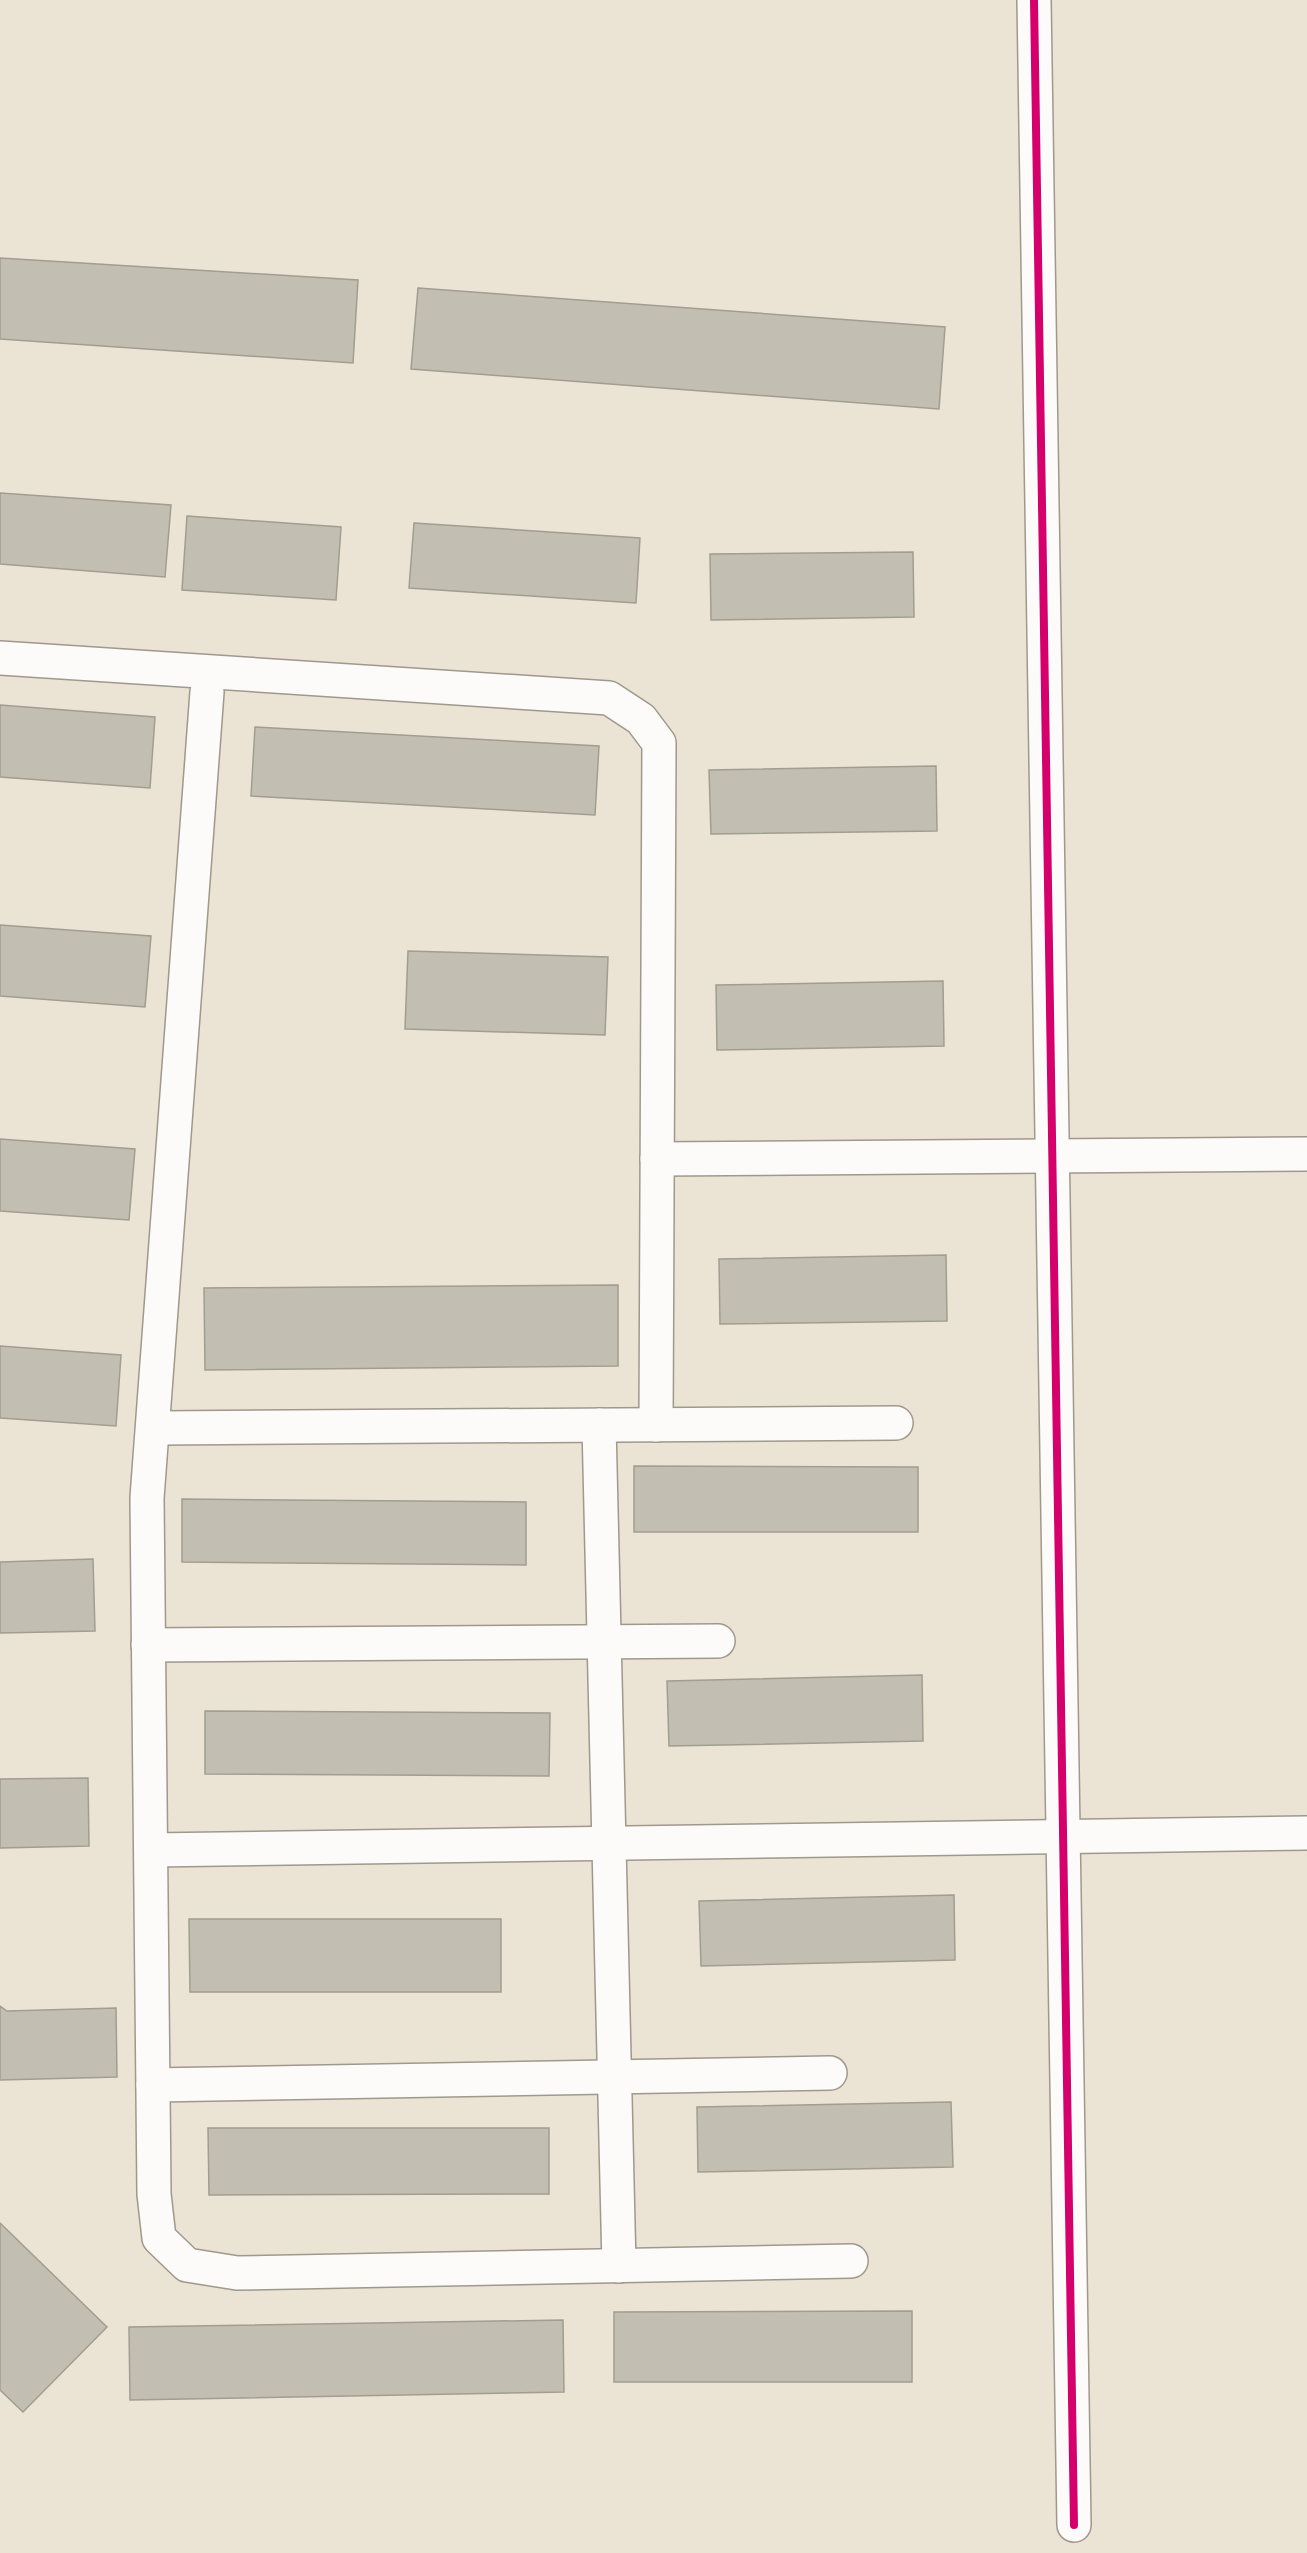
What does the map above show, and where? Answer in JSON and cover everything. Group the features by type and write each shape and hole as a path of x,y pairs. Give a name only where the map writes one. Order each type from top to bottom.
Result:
{"street":[{"path":"1034,0 1074,2525"},
{"path":"0,658 609,698 641,719 658,743 656,1425"},
{"path":"207,692 147,1498 154,2194 159,2238 187,2265 237,2273 851,2261"},
{"path":"657,1159 1307,1154"},
{"path":"159,1428 896,1423"},
{"path":"599,1425 619,2266"},
{"path":"148,1645 718,1641"},
{"path":"150,1850 1307,1833"},
{"path":"153,2085 830,2073"}],"building":[{"path":"0,258 358,280 353,363 0,339"},
{"path":"418,288 945,327 939,409 411,369"},
{"path":"0,493 171,505 165,577 0,564"},
{"path":"187,516 341,527 336,600 182,590"},
{"path":"414,523 640,538 636,603 409,588"},
{"path":"913,552 914,617 711,620 710,554"},
{"path":"0,705 155,717 150,788 0,777"},
{"path":"255,727 599,746 595,815 251,796"},
{"path":"936,766 937,831 711,834 709,770"},
{"path":"0,925 151,936 145,1007 0,996"},
{"path":"408,951 608,957 605,1035 405,1029"},
{"path":"943,981 944,1046 717,1050 716,985"},
{"path":"0,1139 135,1149 129,1220 0,1211"},
{"path":"946,1255 947,1321 720,1324 719,1259"},
{"path":"618,1285 618,1366 205,1370 204,1288"},
{"path":"0,1346 121,1355 116,1426 0,1418"},
{"path":"634,1466 918,1467 918,1532 634,1532"},
{"path":"182,1499 526,1502 526,1565 182,1562"},
{"path":"93,1559 95,1631 0,1633 0,1562"},
{"path":"922,1675 923,1741 669,1746 667,1681"},
{"path":"205,1711 550,1713 549,1776 205,1774"},
{"path":"88,1778 89,1846 0,1848 0,1779"},
{"path":"954,1895 955,1960 701,1966 699,1901"},
{"path":"189,1919 501,1919 501,1992 190,1992"},
{"path":"0,2006 7,2011 116,2008 117,2077 0,2080"},
{"path":"951,2102 953,2167 698,2172 697,2107"},
{"path":"208,2128 549,2128 549,2194 209,2195"},
{"path":"0,2223 107,2327 23,2412 0,2390"},
{"path":"912,2311 912,2382 614,2382 614,2312"},
{"path":"563,2320 564,2392 130,2400 129,2327"}],"cycle path":[{"path":"1034,0 1074,2525"}]}
